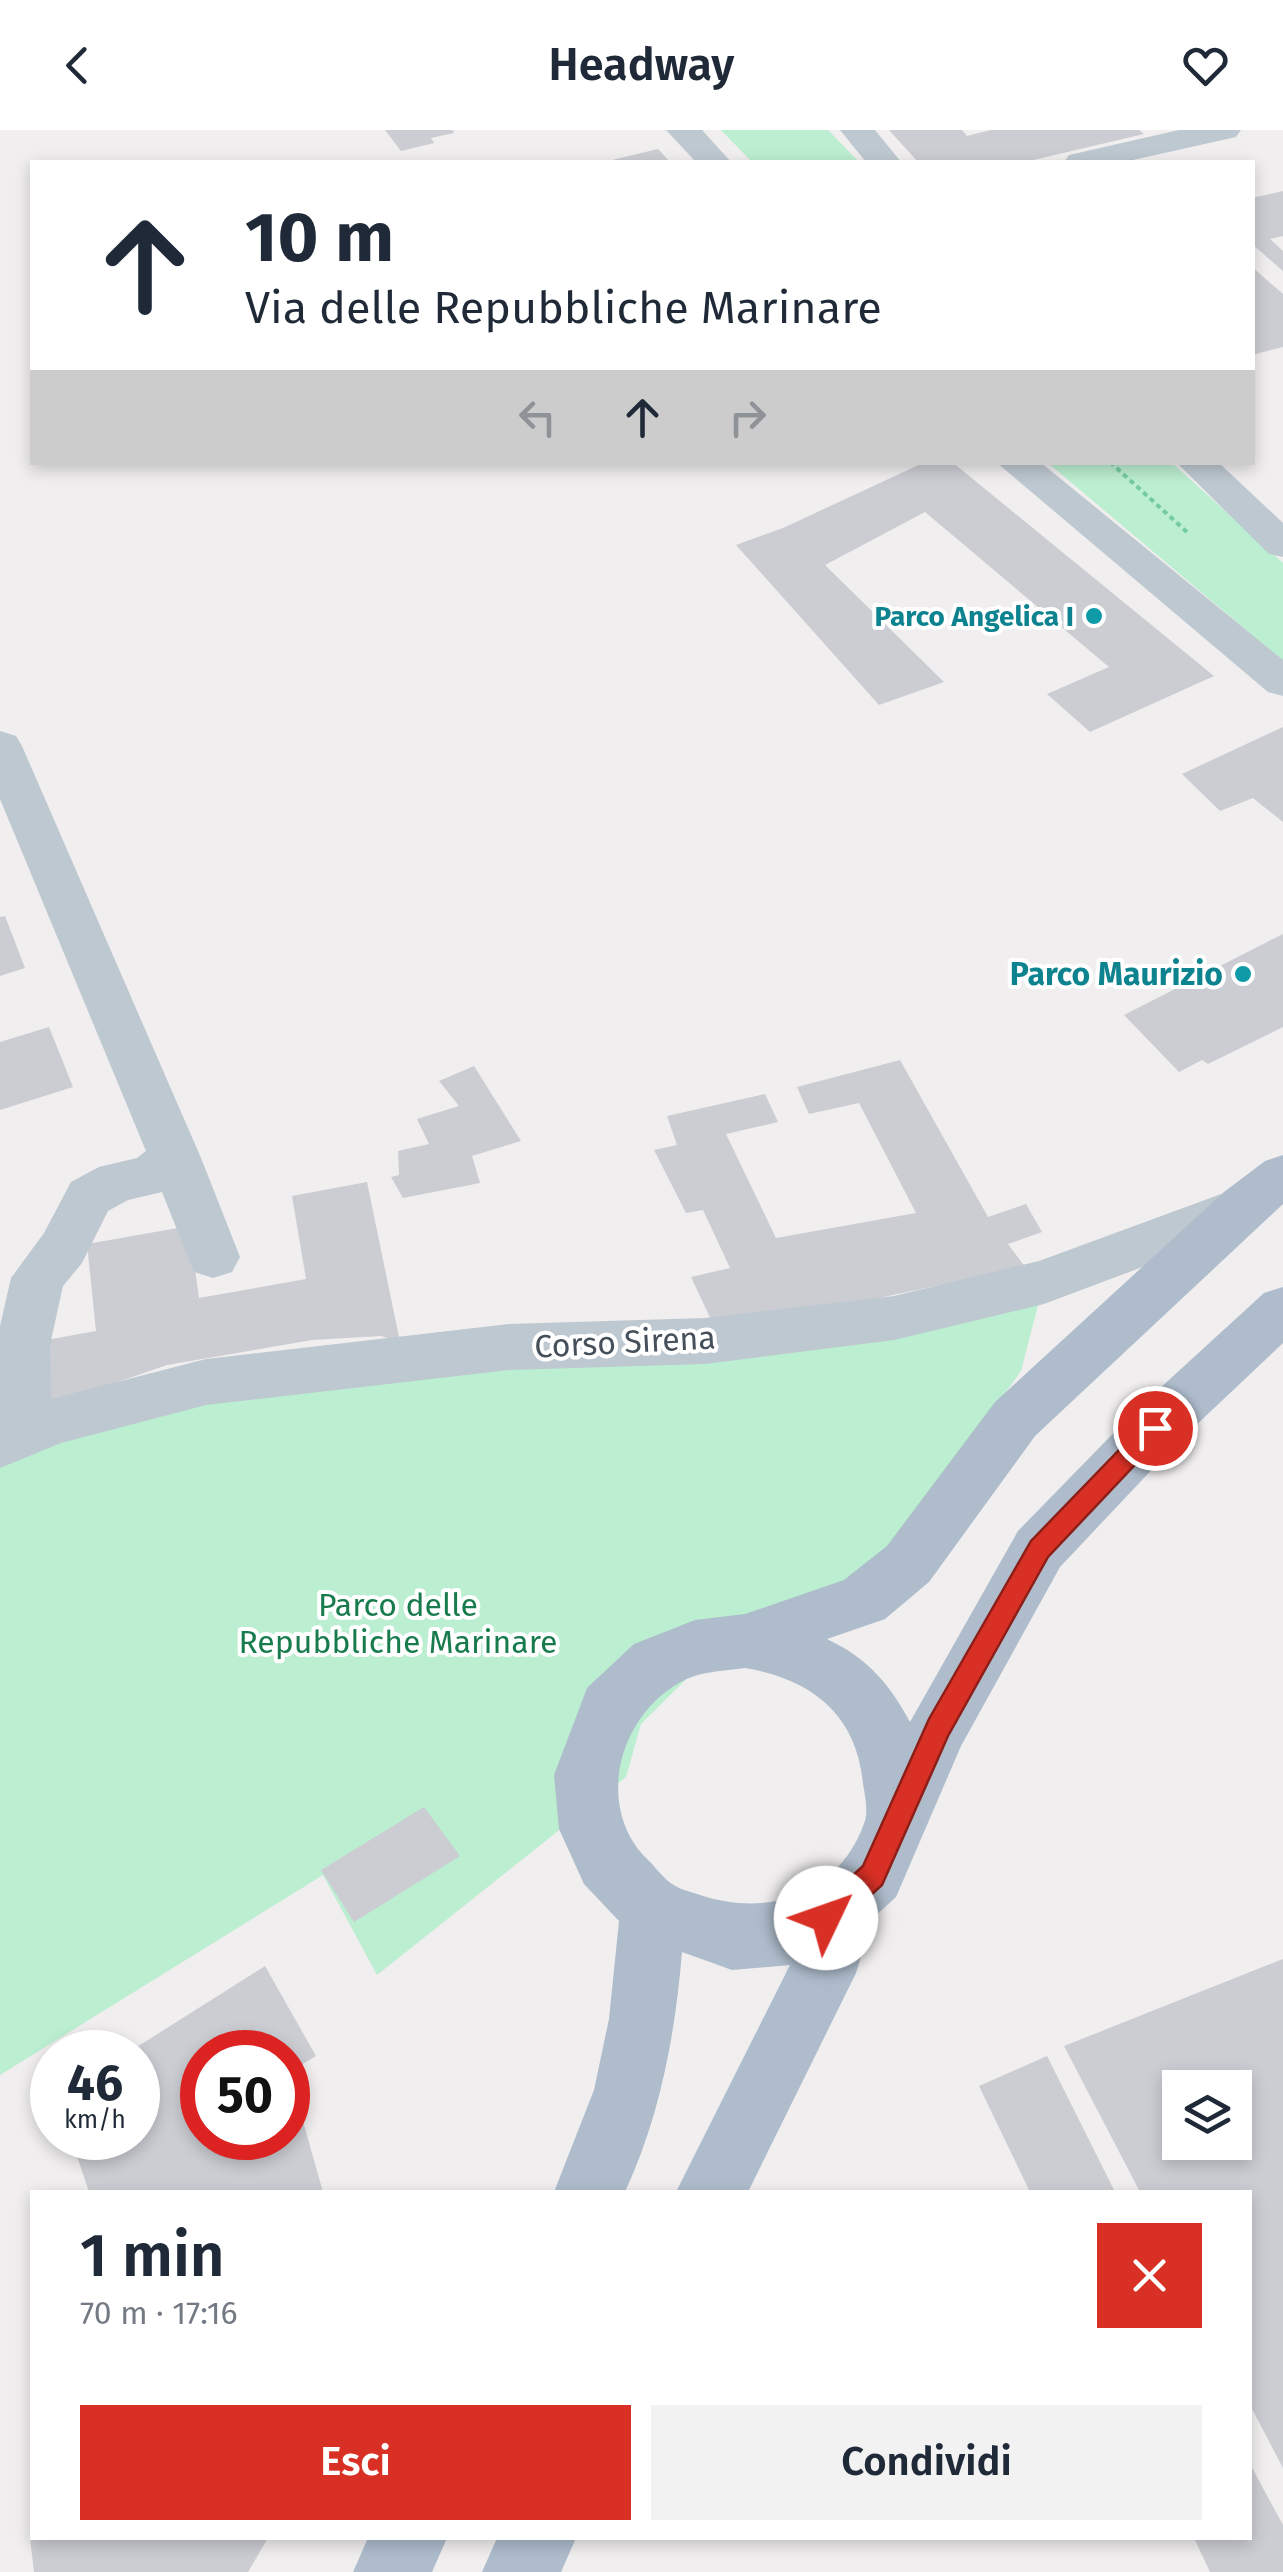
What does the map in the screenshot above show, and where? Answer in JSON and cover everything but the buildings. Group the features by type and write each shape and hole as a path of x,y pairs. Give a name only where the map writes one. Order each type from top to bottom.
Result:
{"main road":[{"path":"1263,1191 1016,1419 908,1564 864,1600 745,1641 695,1647 655,1664 609,1708 585,1774 591,1829 607,1862 652,1910 732,1938 789,1933 826,1918 873,1876 938,1728 1040,1549 1155,1428 1283,1309"},
{"path":"745,1641 778,1646 834,1672 869,1706 891,1748 898,1816"},
{"path":"713,2190 834,1950 846,1900"},
{"path":"590,2190 602,2168 637,2057 647,1992 652,1910"},
{"path":"391,2572 408,2540"},
{"path":"520,2572 537,2540"}],"street":[{"path":"684,130 712,160"},
{"path":"857,130 882,160"},
{"path":"1090,160 1224,130"},
{"path":"1019,465 1283,682"},
{"path":"1198,465 1283,545"},
{"path":"0,746 175,1158 213,1257"},
{"path":"12,1439 23,1345 38,1278 63,1248 89,1197 117,1181 150,1176 175,1158"},
{"name":"Corso Sirena","path":"12,1439 52,1422 206,1382 509,1348 705,1340 894,1318 1044,1282 1263,1191"}],"path":[{"path":"1113,465 1188,533 1171,538"}],"green space":[{"path":"721,130 828,130 857,160 750,160"},
{"path":"1050,465 1174,465 1283,563 1283,661"},
{"name":"Parco delle Repubbliche Marinare","path":"1044,1282 1021,1371 905,1533 844,1582 743,1623 641,1724 626,1777 377,1975 323,1875 73,2030 30,2030 30,2056 0,2075 0,1455 206,1382"}],"place":[{"name":"Parco Angelica I","path":"1094,616"},
{"name":"Parco Maurizio","path":"1243,974"}],"route":[{"path":"826,1918 873,1876 938,1728 1040,1549 1155,1428"}]}
